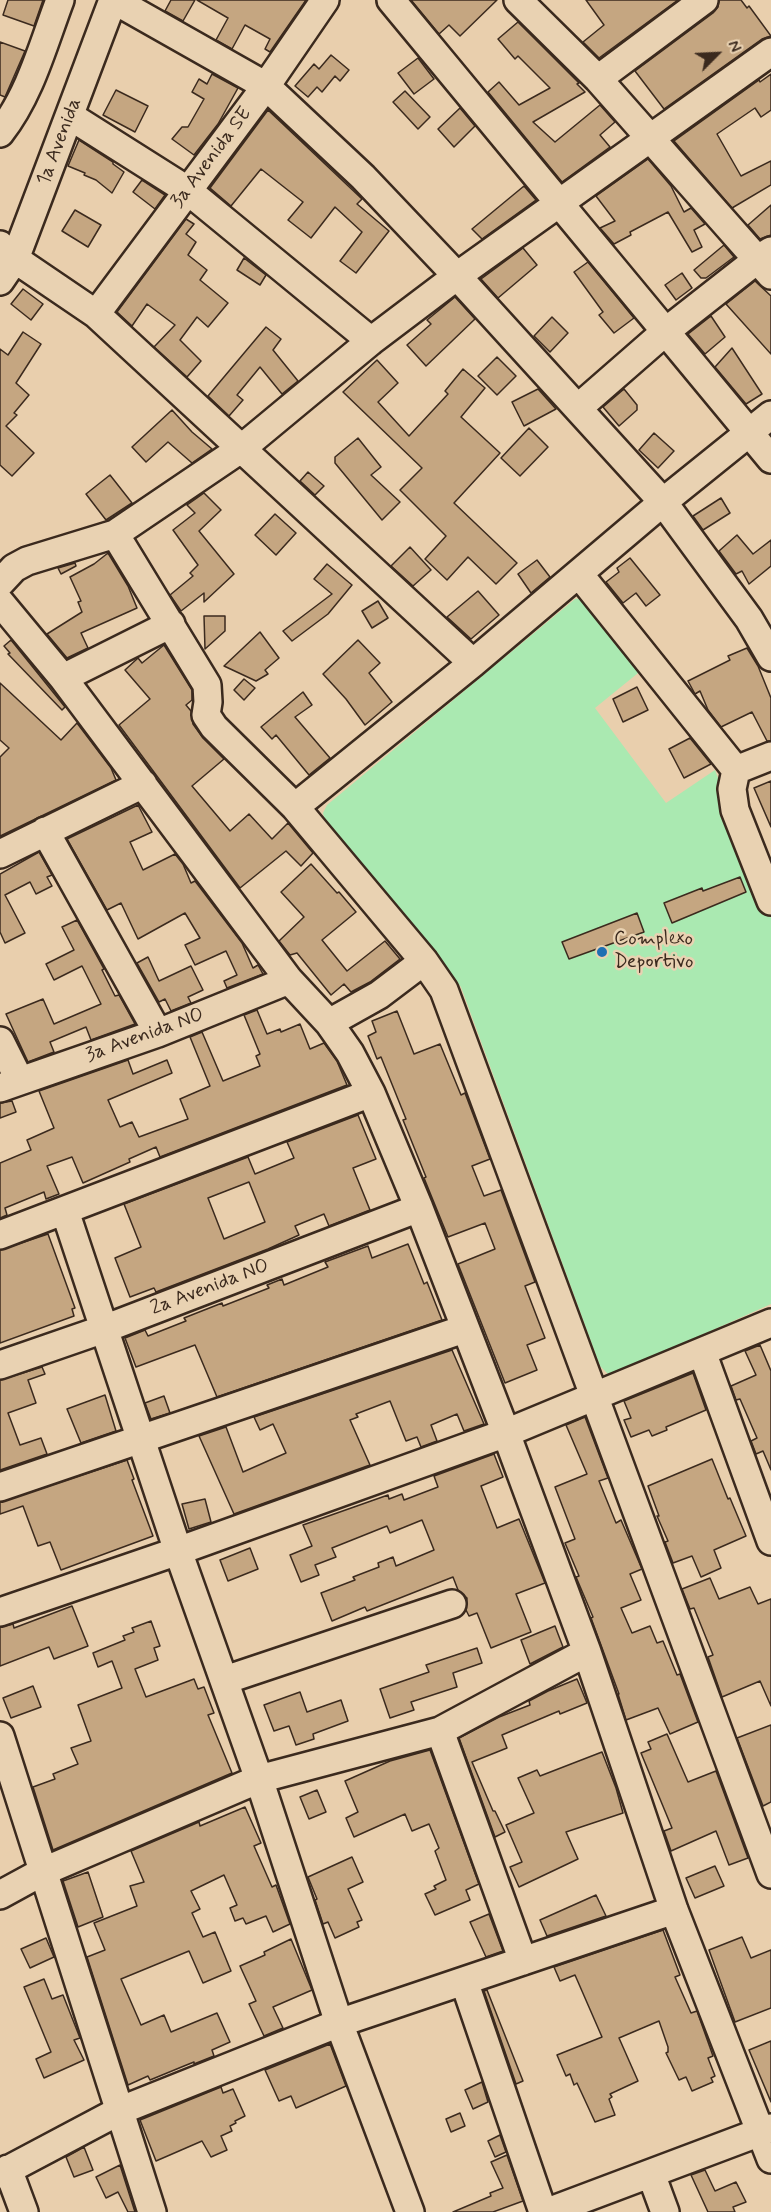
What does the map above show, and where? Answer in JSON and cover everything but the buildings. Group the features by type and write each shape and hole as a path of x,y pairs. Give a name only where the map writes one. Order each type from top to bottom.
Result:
{"street":[{"path":"0,133 9,122 27,88 60,0"},
{"path":"113,0 266,86 363,177 457,276 663,502 749,619 771,657"},
{"name":"1a Avenida","path":"5,262 70,116 113,0"},
{"name":"3a Avenida SE","path":"96,314 266,86 325,0"},
{"path":"391,0 771,459"},
{"path":"518,0 598,79 650,138 767,262 665,332 578,408"},
{"path":"598,79 704,0"},
{"path":"0,583 14,568 27,561 115,534 242,448 371,341 457,276 771,52"},
{"path":"70,116 187,190 371,341"},
{"path":"5,262 96,314 473,663"},
{"path":"295,807 473,663 663,502 771,415"},
{"path":"115,534 207,685 206,715 210,721 295,807 424,961 444,990 771,1874"},
{"path":"579,574 736,770"},
{"path":"0,602 63,678 289,980 329,1023 350,1053 371,1093 419,1208 506,1433 587,1652 674,1910 766,2130 771,2159"},
{"path":"63,678 171,624"},
{"path":"736,770 771,756"},
{"path":"736,770 732,789 735,810 771,901"},
{"path":"0,854 143,784"},
{"path":"45,831 158,1034"},
{"path":"329,1023 379,995 424,961"},
{"name":"3a Avenida NO","path":"10,1084 158,1034 289,980"},
{"path":"0,1041 10,1084"},
{"path":"0,1235 371,1093"},
{"name":"2a Avenida NO","path":"0,1365 104,1329 419,1208"},
{"path":"65,1211 178,1551 259,1779 339,2023 410,2212"},
{"path":"0,1612 178,1551 506,1433 771,1323"},
{"path":"0,1487 464,1329"},
{"path":"702,1352 771,1541"},
{"path":"225,1680 452,1604"},
{"path":"0,1895 42,1872 259,1779 440,1731 587,1652"},
{"path":"440,1731 524,1961"},
{"path":"2,1751 152,2212"},
{"path":"24,2212 4,2171 119,2111 339,2023 674,1910"},
{"path":"464,1981 546,2212 766,2130"},
{"path":"651,2174 665,2212"}],"green space":[{"name":"Complexo Deportivo","path":"583,598 643,669 595,708 666,803 715,770 771,918 771,1304 619,1372 608,1374 600,1366 461,987 325,820 323,813 327,805 575,599"}],"place":[{"name":"Complexo Deportivo","path":"602,952"}]}
